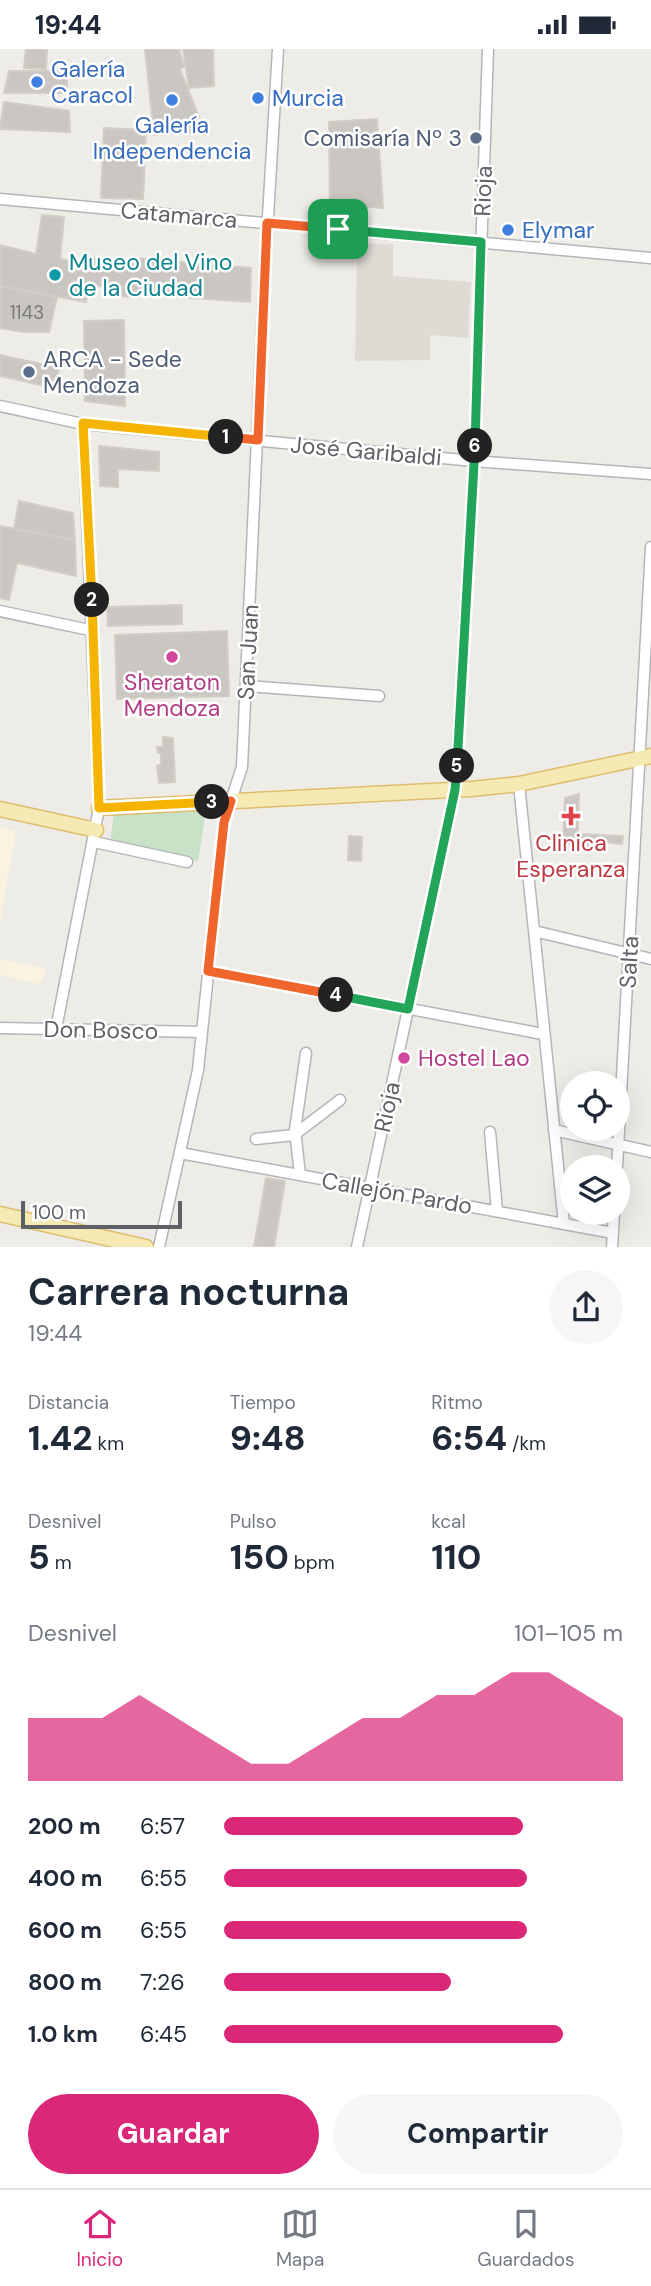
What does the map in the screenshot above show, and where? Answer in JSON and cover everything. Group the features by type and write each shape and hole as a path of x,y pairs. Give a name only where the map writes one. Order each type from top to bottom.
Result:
{"main road":[{"path":"99,808 455,790 519,784 646,757"},
{"path":"0,809 95,836"},
{"path":"0,1214 146,1247"}],"street":[{"name":"San Juan","path":"159,1247 198,1069 224,822 242,767 267,223 278,49"},
{"name":"Rioja","path":"356,1247 455,790 474,461 488,49"},
{"name":"Catamarca","path":"0,199 651,258"},
{"name":"José Garibaldi","path":"0,406 83,423 474,461 651,474"},
{"path":"56,1029 99,808 94,631 83,423"},
{"name":"Salta","path":"618,1155 629,953 646,757 651,547"},
{"path":"0,611 94,631"},
{"path":"246,686 379,696"},
{"path":"519,784 560,1186"},
{"path":"95,836 187,862"},
{"path":"534,931 651,959"},
{"path":"208,971 543,1034"},
{"name":"Don Bosco","path":"0,1028 202,1032"},
{"path":"300,1175 294,1135 306,1053"},
{"path":"256,1139 294,1135 340,1100"},
{"path":"554,1130 651,1152"},
{"path":"490,1132 497,1211"},
{"name":"Callejón Pardo","path":"180,1153 560,1223"},
{"name":"Callejón Pardo","path":"569,1225 613,1233"},
{"path":"612,1247 613,1225"}],"shaded area":[{"path":"357,243 393,244 393,276 471,282 468,338 430,335 430,360 355,361"},
{"path":"0,827 16,832 0,921"},
{"path":"0,959 47,969 40,984 0,975"}],"green space":[{"path":"206,811 198,861 110,842 114,814"}],"building":[{"name":"Galería Independencia","path":"26,49 47,49 46,69 24,68"},
{"name":"Galería Independencia","path":"145,49 179,49 184,67 180,69 205,132 154,135"},
{"path":"183,49 213,49 214,86 189,88"},
{"name":"Galería Caracol","path":"9,71 67,71 67,93 4,93"},
{"path":"4,102 69,111 70,132 0,129"},
{"path":"377,119 383,208 330,204 329,122"},
{"path":"104,128 146,130 143,199 101,198"},
{"path":"42,215 64,217 60,259 85,264 84,256 134,264 134,258 251,268 250,302 134,294 134,297 118,296 119,290 89,284 86,302 0,286 0,245 36,254"},
{"path":"0,286 57,297 49,332 23,332 0,328"},
{"path":"124,320 125,406 85,401 84,321"},
{"name":"ARCA - Sede Mendoza","path":"0,355 59,368 55,388 0,376"},
{"path":"99,446 159,452 159,471 118,469 118,487 100,486"},
{"path":"19,501 73,513 75,540 14,529"},
{"path":"0,526 75,540 76,576 17,563 9,600 0,598"},
{"path":"182,605 182,624 108,626 107,607"},
{"name":"Sheraton Mendoza","path":"227,631 229,696 117,699 115,635"},
{"path":"163,737 173,738 175,782 159,783 157,766 161,764 161,753 158,753 157,747 163,747"},
{"name":"Clinica Esperanza","path":"579,794 578,834 623,836 622,844 588,840 588,849 563,844 565,798"},
{"path":"349,836 362,837 361,861 348,860"},
{"path":"266,1178 285,1181 274,1247 254,1246"}],"place":[{"name":"Galería Caracol","path":"37,82"},
{"name":"Murcia","path":"258,98"},
{"name":"Galería Independencia","path":"172,100"},
{"name":"Comisaría Nº 3","path":"476,138"},
{"name":"Elymar","path":"508,230"},
{"name":"Museo del Vino de la Ciudad","path":"55,275"},
{"name":"ARCA - Sede Mendoza","path":"29,372"},
{"name":"Sheraton Mendoza","path":"172,657"},
{"name":"Clinica Esperanza","path":"571,816"},
{"name":"Hostel Lao","path":"404,1058"}],"route":[{"path":"267,223 338,229 481,242 474,461 455,790 408,1009 208,971 224,822 231,801 99,808 94,631 83,423 258,440 267,223"}]}
